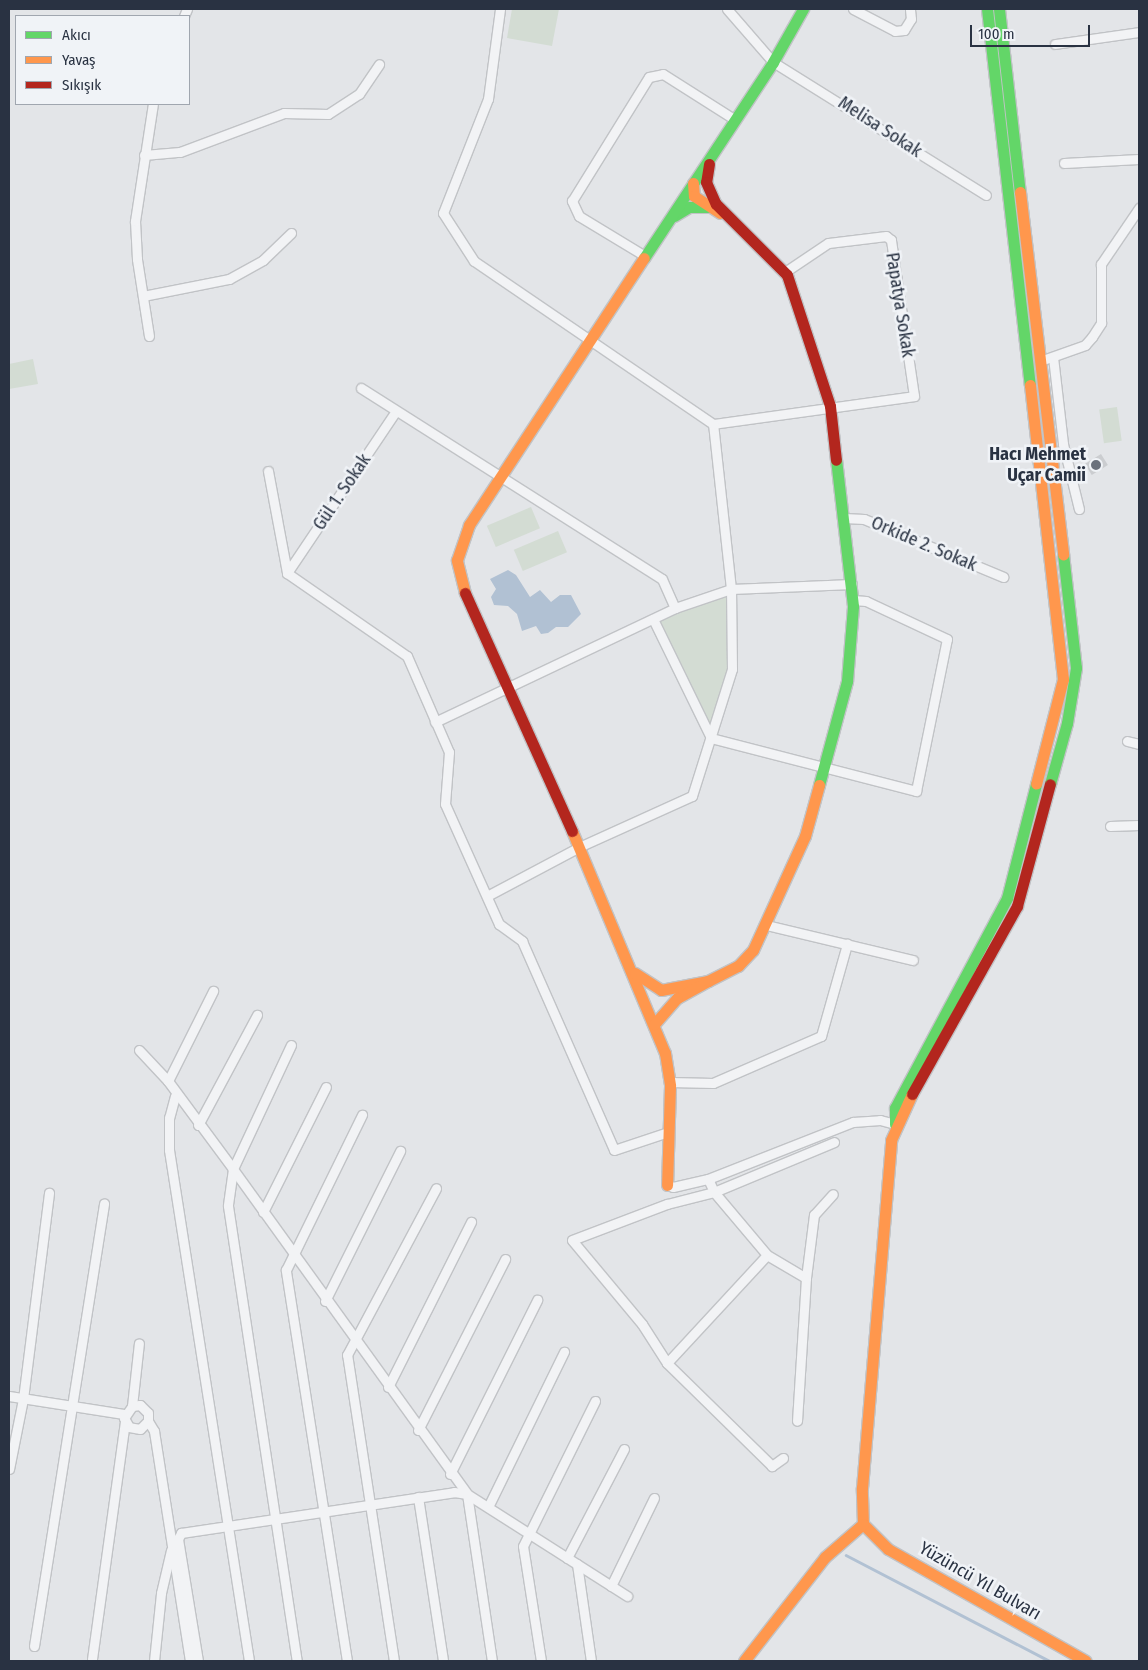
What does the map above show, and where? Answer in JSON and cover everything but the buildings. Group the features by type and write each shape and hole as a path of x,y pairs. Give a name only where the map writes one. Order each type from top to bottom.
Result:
{"street":[{"path":"500,9 488,98 443,213 474,261 591,338 713,424 830,406"},
{"name":"Melisa Sokak","path":"727,9 772,62 986,195"},
{"path":"803,9 772,62 469,525 457,560 462,584 579,847 654,1024 670,1082 667,1184 673,1187 708,1179 826,1129 854,1122 880,1120 895,1124"},
{"path":"853,9 895,31 904,30 911,18 910,9"},
{"path":"744,1661 825,1557 862,1524 880,1268 895,1124 1017,906 1073,691 1076,668 1066,630 987,9"},
{"path":"999,9 1040,361 1066,630"},
{"path":"1055,44 1139,32"},
{"path":"144,155 180,152 284,113 328,114 359,94 379,64"},
{"path":"645,256 579,216 572,201 649,77 663,74 734,119"},
{"path":"149,336 135,221 153,105"},
{"path":"654,1024 677,998 746,959 766,925 805,836 824,770 847,681 853,600 830,406 785,272 730,219 708,189 706,175 711,155"},
{"path":"1064,163 1139,159"},
{"path":"693,183 694,196 730,219"},
{"path":"669,220 689,207 711,208"},
{"path":"1040,361 1053,358 1085,345 1092,337 1101,323 1101,264 1139,208"},
{"path":"143,296 228,279 263,260 291,233"},
{"name":"Papatya Sokak","path":"785,272 828,243 886,236 891,240 914,396 830,406"},
{"path":"1053,358 1063,444 1079,509"},
{"path":"361,388 500,478 662,579 675,608"},
{"name":"Gül 1. Sokak","path":"287,573 396,411"},
{"path":"487,896 579,847 692,796 732,669 730,589 713,424"},
{"path":"268,472 287,573 407,656 449,752 445,804 499,924 522,942 614,1150 668,1132"},
{"name":"Orkide 2. Sokak","path":"844,518 864,519 1003,577"},
{"path":"435,722 507,686 675,608 730,589 852,584"},
{"path":"653,618 711,738 824,770 916,792 947,639 866,601 853,600"},
{"path":"1127,742 1139,744"},
{"path":"1110,826 1139,825"},
{"path":"766,925 913,960"},
{"path":"670,1082 713,1082 821,1036 847,944"},
{"path":"631,969 644,982 666,990"},
{"path":"649,1012 652,994 708,981"},
{"path":"168,1081 213,991"},
{"path":"198,1124 257,1015"},
{"path":"291,1045 233,1169 228,1206 297,1661"},
{"path":"140,1050 168,1081 175,1096 233,1169 325,1301 450,1474 467,1494 627,1596"},
{"path":"263,1212 326,1087"},
{"path":"175,1096 169,1118 169,1150 249,1661"},
{"path":"347,1661 286,1270 362,1114"},
{"path":"783,1458 772,1466 667,1363 642,1324 572,1240 667,1204 714,1192 834,1142"},
{"path":"325,1301 400,1150"},
{"path":"708,1179 714,1192 767,1255 806,1278"},
{"path":"394,1661 347,1355 436,1188"},
{"path":"9,1468 23,1399 49,1193"},
{"path":"797,1422 806,1278 814,1215 833,1194"},
{"path":"34,1646 74,1408 104,1204"},
{"path":"388,1387 470,1222"},
{"path":"667,1363 767,1255"},
{"path":"418,1430 504,1259"},
{"path":"450,1474 537,1300"},
{"path":"92,1659 125,1418 132,1406 139,1343"},
{"path":"488,1507 564,1352"},
{"path":"9,1396 125,1418 136,1430 148,1421"},
{"path":"541,1661 523,1546 527,1533 595,1401"},
{"path":"132,1406 146,1410 148,1421 154,1431 190,1661"},
{"path":"567,1558 624,1449"},
{"path":"198,1661 178,1539 181,1533 418,1497 467,1494"},
{"path":"467,1494 492,1661"},
{"path":"418,1497 443,1661"},
{"path":"611,1586 654,1498"},
{"name":"Yüzüncü Yıl Bulvarı","path":"862,1524 888,1549 1086,1661"},
{"path":"154,1661 161,1593 172,1545"},
{"path":"577,1564 591,1661"}],"shaded area":[{"path":"512,9 559,9 552,46 507,38"},
{"path":"33,359 38,384 9,389 9,364"},
{"path":"1117,407 1122,441 1104,443 1099,410"},
{"path":"531,507 540,528 496,547 487,526"},
{"path":"558,531 567,552 523,571 514,550"},
{"path":"731,589 732,669 711,738 653,619"}],"water":[{"path":"508,570 516,575 530,597 540,590 551,602 560,595 571,595 581,614 568,627 556,627 548,633 541,634 536,626 522,631 517,614 508,606 494,605 491,597 496,589 490,579"}],"waterway":[{"path":"846,1555 1050,1661"}],"traffic: fast":[{"path":"644,258 773,62 803,9"},
{"path":"987,9 1030,385"},
{"path":"999,9 1020,192"},
{"path":"674,216 689,207 707,207"},
{"path":"819,785 847,681 853,606 836,460"},
{"path":"1050,784 1067,723 1076,668 1063,554"},
{"path":"895,1124 895,1108 1007,898 1036,784"}],"traffic: slow":[{"path":"693,183 694,196 720,213"},
{"path":"1020,192 1063,554"},
{"path":"465,593 457,560 469,525 644,258"},
{"path":"1030,385 1063,679 1036,784"},
{"path":"708,981 738,966 753,950 805,836 819,785"},
{"path":"572,831 665,1053 670,1086 667,1185"},
{"path":"635,973 661,990 708,981 677,998 654,1024"},
{"path":"863,1524 862,1488 891,1140 912,1094"},
{"path":"863,1524 888,1549 1086,1661"},
{"path":"744,1661 825,1557 863,1524"}],"traffic: jam":[{"path":"709,164 706,182 716,204 787,275 830,406 836,460"},
{"path":"465,593 572,831"},
{"path":"912,1094 1017,906 1050,784"}],"place":[{"name":"Hacı Mehmet Uçar Camii","path":"1096,465"}]}
